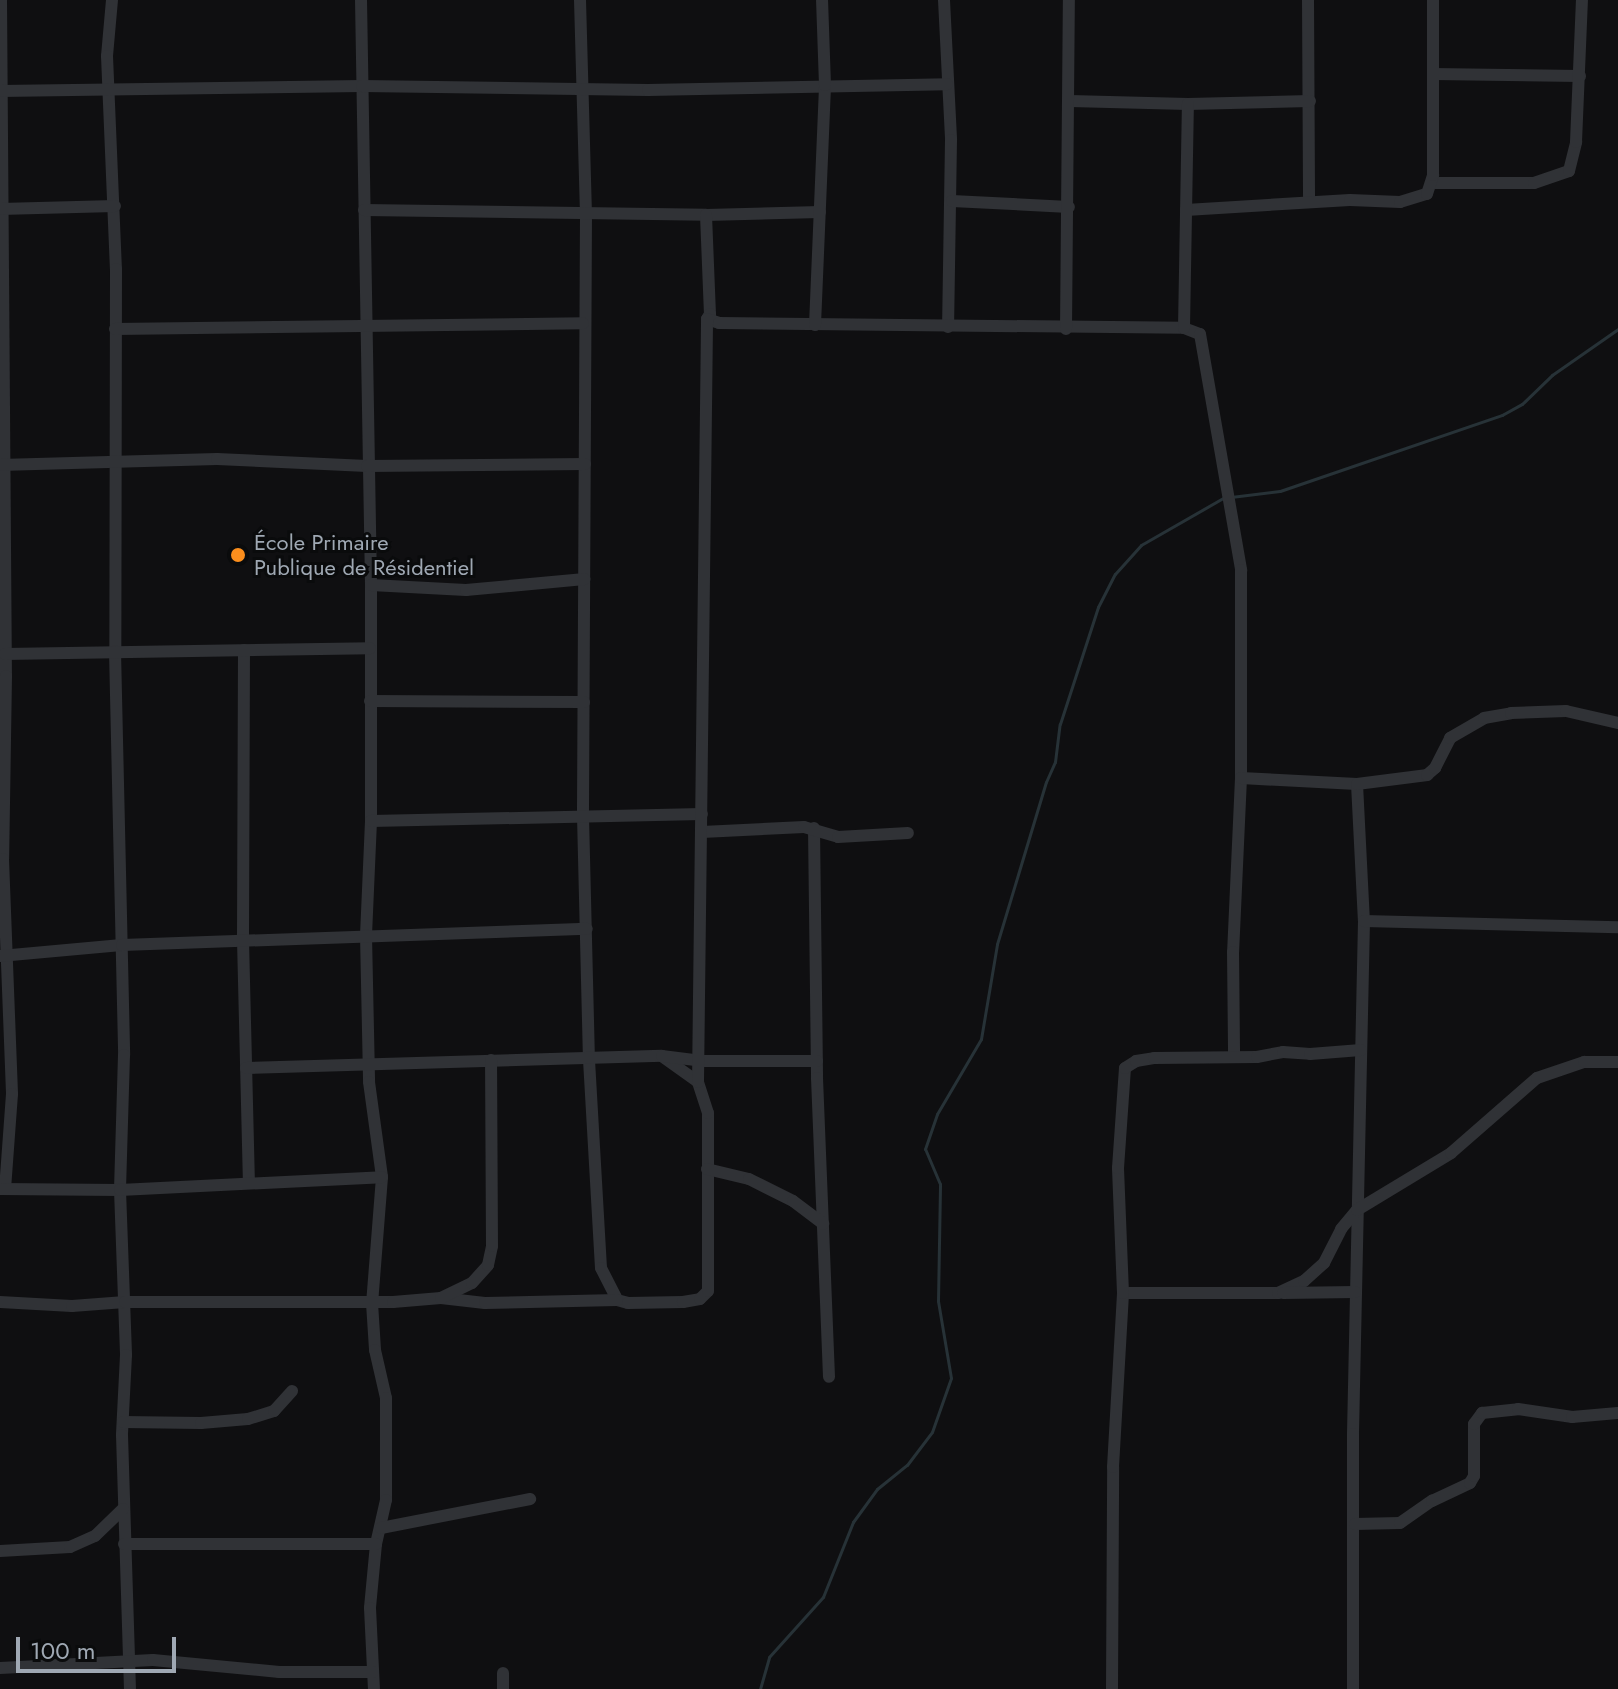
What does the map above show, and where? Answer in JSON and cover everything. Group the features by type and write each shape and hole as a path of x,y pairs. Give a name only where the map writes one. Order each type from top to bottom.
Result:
{"street":[{"path":"1,0 5,654 2,705 3,957 12,1094 2,1189 120,1190 382,1177"},
{"path":"112,0 107,89 115,206 115,651 124,1055 120,1190 125,1302 123,1509 130,1689"},
{"path":"361,0 371,585 371,821 366,935 369,1065 382,1177 372,1303 375,1350 386,1398 386,1500 376,1544 370,1608 374,1689"},
{"path":"580,0 586,215 583,323 583,816 589,1060 601,1268 617,1300"},
{"path":"815,325 825,85 822,0"},
{"path":"944,0 952,201 948,327"},
{"path":"1066,329 1069,0"},
{"path":"1308,0 1309,202"},
{"path":"1186,210 1309,202 1413,201 1427,194 1432,183 1433,0"},
{"path":"1432,183 1534,183 1564,175 1575,156 1582,0"},
{"path":"1433,74 1580,76"},
{"path":"2,91 362,86 581,90 947,84"},
{"path":"1070,101 1188,104 1310,101"},
{"path":"1184,328 1188,104"},
{"path":"952,201 1069,207"},
{"path":"0,209 115,206"},
{"path":"364,210 586,215 820,212"},
{"path":"0,1302 72,1306 125,1302 372,1303 441,1298 485,1303 683,1302 700,1299 708,1291 708,1113 698,1082 707,319 710,314 706,215"},
{"path":"707,319 726,325 1184,328 1195,330 1202,337 1241,570 1241,778 1233,952 1234,1056"},
{"path":"115,329 366,323 583,323"},
{"path":"2,465 217,459 367,466 585,464"},
{"path":"371,585 443,591 584,579"},
{"path":"5,654 370,648"},
{"path":"244,650 243,940 249,1182"},
{"path":"370,701 584,702"},
{"path":"1241,778 1357,784 1427,775 1435,768 1450,738 1484,718 1511,713 1566,711 1618,723"},
{"path":"1353,1689 1355,1292 1364,921 1357,784"},
{"path":"371,821 702,814"},
{"path":"702,832 814,828 838,837 908,833"},
{"path":"814,828 817,1061 829,1377"},
{"path":"1364,921 1618,927"},
{"path":"3,957 122,945 587,929"},
{"path":"1103,1689 1112,1683 1113,1467 1123,1293 1118,1168 1125,1068 1142,1060 1361,1050"},
{"path":"246,1068 662,1056 700,1061 817,1061"},
{"path":"662,1056 698,1082"},
{"path":"441,1298 472,1283 490,1259 491,1060"},
{"path":"1278,1293 1304,1281 1324,1263 1341,1229 1357,1210 1451,1153 1537,1078 1584,1062 1618,1062"},
{"path":"707,1169 749,1179 793,1201 823,1224"},
{"path":"1123,1293 1355,1292"},
{"path":"123,1422 201,1423 248,1419 274,1411 292,1391"},
{"path":"1355,1524 1403,1522 1432,1501 1470,1483 1474,1476 1474,1424 1482,1413 1518,1409 1572,1417 1618,1413"},
{"path":"381,1528 530,1499"},
{"path":"0,1551 70,1547 95,1536 123,1509"},
{"path":"124,1544 376,1544"},
{"path":"0,1668 153,1660 279,1672 373,1672"},
{"path":"503,1673 503,1689"}],"waterway":[{"path":"1231,497 1280,491 1502,415 1522,404 1552,375 1618,329"},
{"path":"760,1689 769,1657 823,1597 853,1522 877,1489 907,1465 932,1432 951,1378 938,1301 940,1184 925,1149 937,1114 981,1039 997,944 1046,782 1055,762 1060,724 1098,607 1115,574 1141,545 1223,498"}],"place":[{"name":"École Primaire Publique de Résidentiel","path":"238,555"}]}
